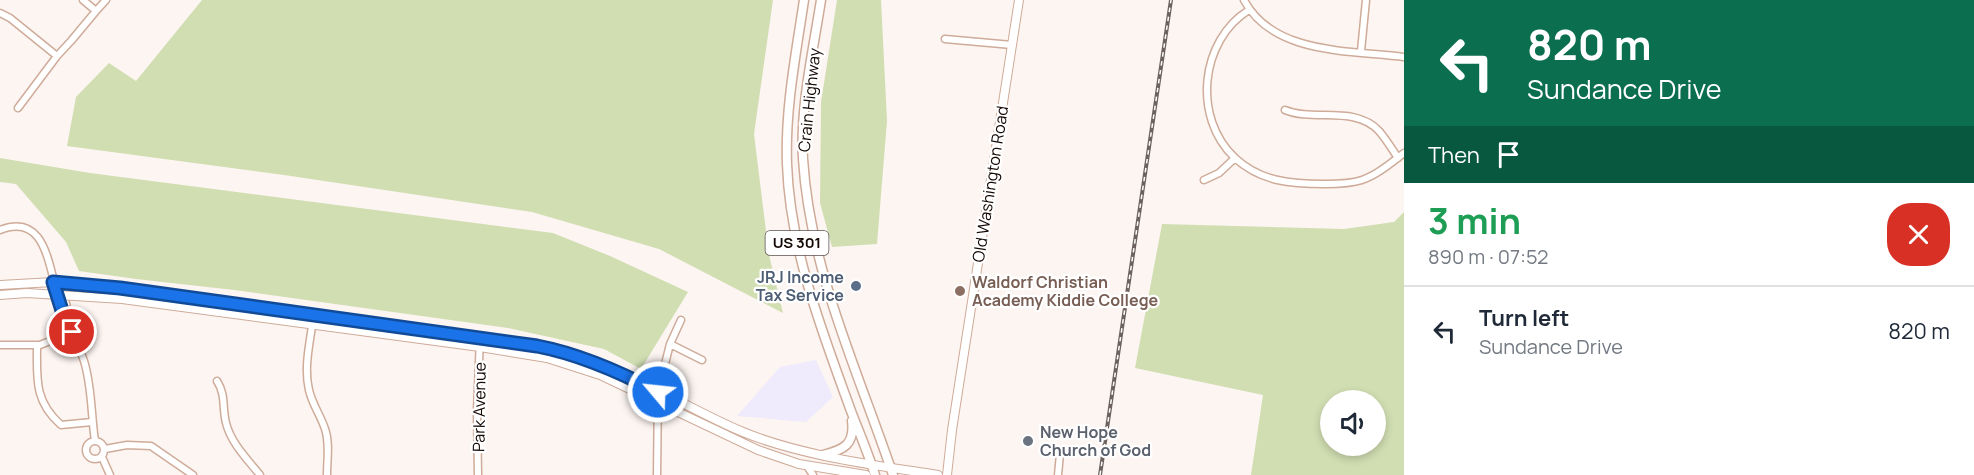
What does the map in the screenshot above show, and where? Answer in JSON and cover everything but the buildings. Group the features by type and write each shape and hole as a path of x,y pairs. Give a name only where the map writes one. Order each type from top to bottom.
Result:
{"highway":[{"name":"Crain Highway","path":"804,0 788,130 787,165 796,241 805,276 875,475"},
{"name":"Crain Highway","path":"821,0 805,117 803,158 808,207 819,263 832,304 892,471"},
{"path":"823,455 842,448 851,440 853,432 851,409"}],"main road":[{"name":"Old Washington Road","path":"947,475 1018,0"},
{"path":"0,285 53,282 120,288 506,341 565,352 631,377 657,396 758,450 807,466 866,475"},
{"path":"0,295 27,293 122,299 547,358 576,366 657,396 744,433 799,450 872,464 892,471 938,475"}],"street":[{"path":"83,0 96,12"},
{"path":"1244,0 1249,10 1267,28 1295,42 1329,49 1404,57"},
{"path":"1361,51 1366,0"},
{"path":"18,108 57,56 105,1"},
{"path":"1249,10 1222,35 1208,73 1211,115 1219,135 1235,158 1262,175 1280,181 1308,184 1351,183 1364,180 1404,153"},
{"path":"0,13 10,18 57,56"},
{"path":"945,39 1012,45"},
{"path":"1284,110 1303,115 1359,118 1378,130 1398,158"},
{"path":"1204,180 1219,173 1235,158"},
{"path":"0,230 20,227 37,235 46,251 53,282 58,295 66,303 71,329 85,364 95,441"},
{"path":"657,475 657,396 670,344 681,320"},
{"path":"312,326 307,380 309,392 326,430 327,475"},
{"path":"0,345 37,346 71,329"},
{"name":"Park Avenue","path":"478,475 477,411 480,338"},
{"path":"670,344 702,360"},
{"path":"37,346 39,394 51,414 61,426 92,422"},
{"path":"217,381 225,398 225,421 229,433 260,475"},
{"path":"102,457 92,459 87,455 87,446 95,441 100,442 105,449"},
{"path":"105,449 135,445 151,446 193,475"},
{"path":"105,449 102,457 110,475"},
{"path":"1058,475 1060,453"},
{"path":"807,466 813,475"},
{"path":"824,475 833,470"}],"shaded area":[{"path":"816,360 833,397 806,422 737,416 780,367"}],"green space":[{"path":"202,0 773,0 754,134 769,255 783,313 659,249 532,212 67,146 76,97 109,63 136,81"},
{"path":"837,0 881,0 887,121 877,244 832,247 820,203 821,102"},
{"path":"0,158 90,173 553,233 688,292 641,369 604,349 508,328 79,271 66,242 16,184 0,182"},
{"path":"1404,212 1404,475 1251,475 1263,395 1135,368 1162,224 1344,229 1394,222"}],"railway":[{"path":"1100,475 1171,0"}],"place":[{"name":"JRJ Income Tax Service","path":"856,286"},
{"name":"Waldorf Christian Academy Kiddie College","path":"960,291"},
{"name":"New Hope Church of God","path":"1028,441"}],"route":[{"path":"72,332 65,320 53,282 120,288 537,346 577,356 631,377 658,392"}]}
